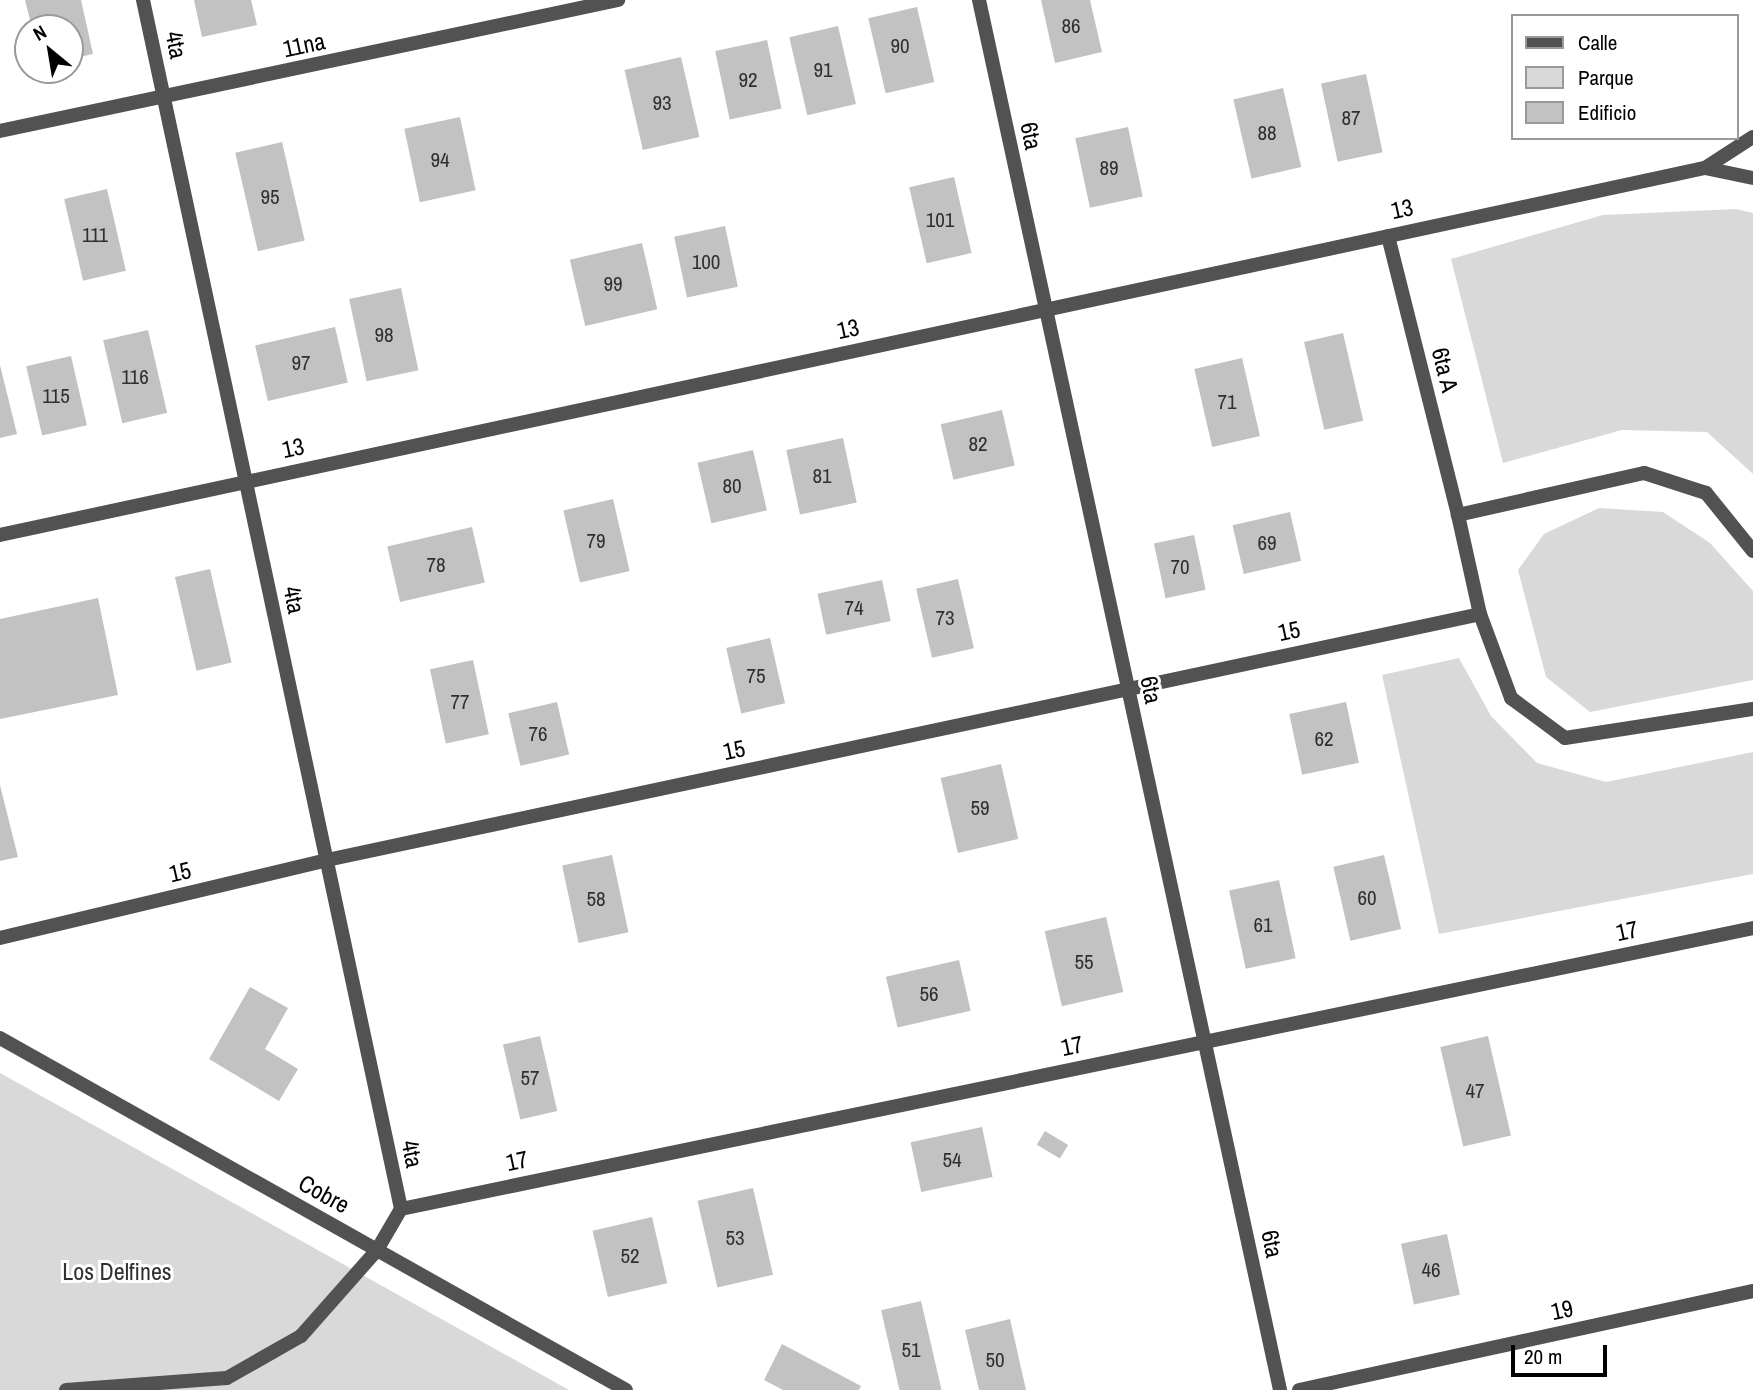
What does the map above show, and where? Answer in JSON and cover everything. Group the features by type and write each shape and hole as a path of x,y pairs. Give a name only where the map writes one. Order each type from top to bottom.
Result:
{"street":[{"name":"4ta","path":"143,0 401,1209"},
{"name":"11na","path":"0,131 618,0"},
{"name":"6ta","path":"979,0 1280,1390"},
{"name":"13","path":"0,535 1705,167 1753,137"},
{"name":"13","path":"1705,167 1753,178"},
{"name":"6ta A","path":"1388,236 1480,614 1511,698 1566,738 1753,709"},
{"path":"1458,515 1644,473 1706,493 1753,551"},
{"name":"15","path":"0,939 327,860 1480,614"},
{"name":"17","path":"401,1209 1753,928"},
{"name":"Cobre","path":"0,1038 626,1390"},
{"path":"66,1390 227,1377 301,1336 377,1250 401,1209"},
{"name":"19","path":"1299,1390 1753,1291"}],"green space":[{"path":"1736,209 1753,213 1753,474 1707,432 1622,430 1503,463 1451,259 1603,215"},
{"path":"1599,508 1663,512 1710,543 1753,591 1753,680 1590,712 1546,677 1518,570 1544,534"},
{"path":"1459,658 1491,716 1537,763 1606,782 1753,752 1753,874 1439,934 1382,675"},
{"name":"Los Delfines","path":"0,1073 569,1390 0,1390"}],"building":[{"path":"25,0 81,0 93,54 84,56 84,14 28,14"},
{"path":"194,0 251,0 257,25 202,37"},
{"path":"1041,0 1090,0 1102,52 1055,63"},
{"path":"917,7 934,82 886,93 868,18"},
{"path":"838,26 856,104 807,115 789,37"},
{"path":"767,40 782,108 730,119 715,51"},
{"path":"681,57 699,137 643,150 624,70"},
{"path":"1366,74 1383,152 1338,162 1321,84"},
{"path":"1283,88 1301,167 1252,178 1233,99"},
{"path":"460,117 476,190 420,202 404,129"},
{"path":"1128,127 1143,196 1090,208 1075,138"},
{"path":"282,142 305,240 258,251 235,153"},
{"path":"954,177 972,253 927,263 909,187"},
{"path":"107,189 126,271 83,281 64,199"},
{"path":"725,226 738,287 687,297 674,237"},
{"path":"642,243 657,309 585,326 570,260"},
{"path":"401,288 418,370 367,381 349,299"},
{"path":"335,327 348,383 268,401 255,345"},
{"path":"148,330 167,413 122,423 103,340"},
{"path":"1343,333 1363,421 1324,430 1304,342"},
{"path":"71,356 87,425 42,436 26,366"},
{"path":"1242,358 1260,436 1212,447 1194,369"},
{"path":"0,365 17,434 0,438"},
{"path":"1002,410 1015,466 953,480 941,424"},
{"path":"843,438 857,503 800,515 786,450"},
{"path":"753,450 767,510 711,523 697,463"},
{"path":"613,499 630,571 580,583 563,510"},
{"path":"1290,512 1301,561 1244,574 1233,525"},
{"path":"472,527 485,583 400,602 387,547"},
{"path":"1194,535 1206,590 1166,598 1154,544"},
{"path":"210,569 232,663 197,671 175,577"},
{"path":"958,579 974,648 932,658 916,589"},
{"path":"882,580 891,621 826,635 817,594"},
{"path":"98,598 118,695 0,719 0,619"},
{"path":"770,638 785,703 741,713 726,648"},
{"path":"473,660 489,734 446,743 430,669"},
{"path":"557,702 569,755 520,766 508,713"},
{"path":"1346,702 1359,763 1302,775 1289,714"},
{"path":"1001,764 1018,839 958,853 941,778"},
{"path":"0,785 18,857 0,861"},
{"path":"612,855 628,932 579,943 562,866"},
{"path":"1384,855 1401,929 1350,941 1333,867"},
{"path":"1279,880 1296,958 1246,969 1229,891"},
{"path":"1106,917 1123,992 1062,1006 1045,931"},
{"path":"959,960 971,1011 898,1028 886,977"},
{"path":"250,987 288,1008 265,1049 298,1069 279,1101 209,1059"},
{"path":"540,1036 557,1111 520,1120 503,1045"},
{"path":"1488,1036 1511,1135 1463,1146 1440,1047"},
{"path":"982,1127 993,1177 921,1192 911,1142"},
{"path":"1045,1131 1068,1145 1060,1159 1037,1145"},
{"path":"753,1188 773,1275 717,1288 697,1201"},
{"path":"652,1217 667,1283 608,1297 593,1231"},
{"path":"1447,1234 1460,1295 1414,1304 1401,1244"},
{"path":"921,1301 941,1390 899,1390 881,1310"},
{"path":"1010,1319 1026,1390 979,1390 965,1330"},
{"path":"782,1344 861,1386 859,1390 783,1390 764,1380"}]}
